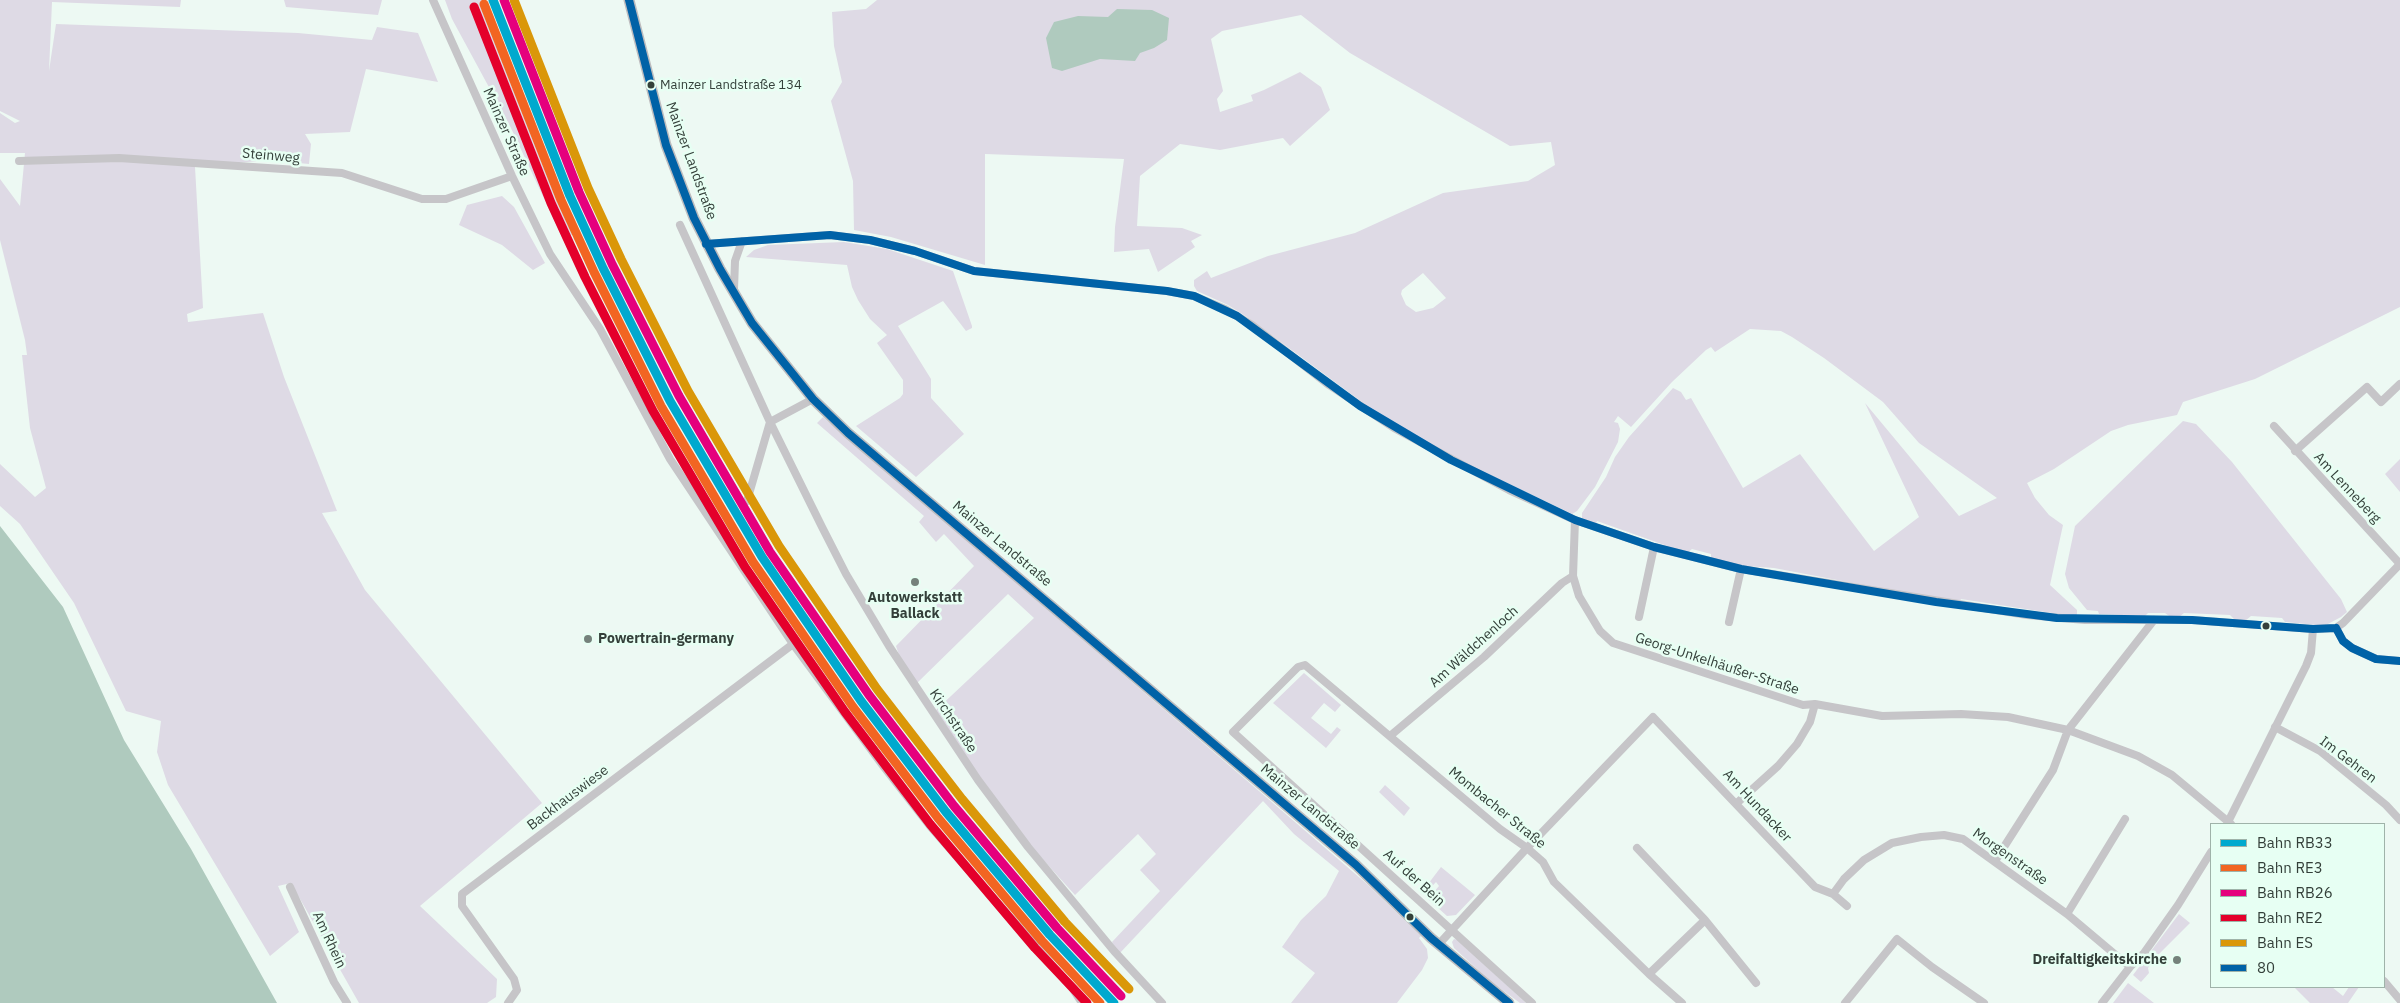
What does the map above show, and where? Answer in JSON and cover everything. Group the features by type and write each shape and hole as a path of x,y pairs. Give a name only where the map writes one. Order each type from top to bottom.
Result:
{"main road":[{"name":"Mainzer Landstraße","path":"629,0 666,144 688,204 706,244 735,296 781,361 813,399 848,433 1356,865 1439,944 1509,1003"}],"street":[{"name":"Mainzer Straße","path":"433,0 512,176 550,254 600,329 670,459 793,644 930,826 1073,989 1082,1003"},
{"name":"Steinweg","path":"19,162 120,158 342,173 422,200 446,199 512,176"},
{"name":"Kirchstraße","path":"680,225 770,422 846,574 889,646 978,780 1028,847 1114,951 1162,1003"},
{"path":"706,244 830,235 915,251 974,271 1167,291 1194,296 1231,312 1252,325 1329,385 1394,428 1509,490 1575,520 1654,547 1741,569 2027,615 2086,620 2192,620 2313,629 2336,628 2400,564"},
{"path":"735,296 733,282 735,261 742,241"},
{"name":"Am Lenneberg","path":"2296,450 2367,387 2381,402 2400,384"},
{"path":"747,501 770,422 813,399"},
{"name":"Am Lenneberg","path":"2274,426 2400,564"},
{"name":"Georg-Unkelhäußer-Straße","path":"1575,520 1573,576 1579,596 1587,613 1600,631 1613,643 1758,692 1803,705 1815,704 1882,716 1961,714 2008,717 2068,730 2138,756 2172,776 2228,823"},
{"path":"1639,617 1654,547"},
{"path":"1729,622 1741,569"},
{"name":"Am Wäldchenloch","path":"1390,736 1484,657 1562,583 1573,576"},
{"path":"1996,861 2053,770 2068,730 2154,620"},
{"path":"2336,628 2343,641 2352,648 2376,659 2400,661"},
{"path":"2229,823 2310,658 2313,629"},
{"name":"Backhauswiese","path":"508,1003 517,990 514,978 462,906 462,894 793,644"},
{"name":"Mombacher Straße","path":"1233,732 1298,668 1306,665 1500,829 1543,862 1554,882 1649,974 1682,1003"},
{"path":"1737,803 1778,766 1797,744 1810,722 1815,704"},
{"name":"Am Hundacker","path":"1527,848 1653,717 1815,886 1833,894 1847,906"},
{"name":"Im Gehren","path":"2275,727 2320,751 2386,805 2400,820"},
{"name":"Auf der Bein","path":"1233,732 1532,1003"},
{"path":"2067,914 2125,819"},
{"name":"Morgenstraße","path":"1833,894 1844,879 1864,860 1892,843 1920,837 1944,835 1963,839 2067,914 2130,967"},
{"path":"1439,944 1527,848"},
{"path":"1637,848 1705,920 1756,983"},
{"path":"2102,1003 2144,952 2178,905 2210,854"},
{"name":"Am Rhein","path":"290,886 334,982 347,1003"},
{"path":"1649,974 1705,920"},
{"path":"1845,1003 1897,939 1984,1003"},
{"path":"2385,983 2399,1001"}],"shaded area":[{"path":"0,0 181,0 180,7 52,2 49,71 56,24 298,33 372,40 377,27 418,33 438,82 366,69 350,132 305,134 311,144 309,164 268,160 195,167 203,308 187,314 188,322 263,313 284,377 337,511 322,513 365,590 542,803 420,906 497,979 496,997 487,1003 359,1003 291,883 278,886 299,932 270,956 168,785 157,752 161,721 126,711 74,603 20,524 0,506 0,464 35,497 46,488 30,428 22,355 27,355 25,340 0,240 0,179 20,206 25,153 0,153 0,113 15,123 20,121 0,111"},
{"path":"284,0 382,0 378,15 286,7"},
{"path":"445,0 482,0 512,87 574,234 563,239 510,126 452,19"},
{"path":"877,0 2400,0 2400,307 2255,379 2183,402 2177,415 2128,425 2111,431 2054,469 2027,483 2035,498 2049,515 2063,525 2050,585 2077,610 2077,617 1961,599 1960,601 1937,599 1774,568 1745,566 1711,558 1711,554 1692,549 1687,553 1597,521 1596,524 1582,518 1582,513 1629,437 1673,388 1681,392 1686,400 1691,398 1743,488 1800,454 1874,551 1919,517 1865,403 1959,516 1997,498 1919,443 1883,402 1824,358 1781,331 1750,329 1715,352 1711,347 1706,350 1672,382 1631,427 1618,416 1614,422 1618,423 1620,429 1618,442 1595,487 1577,511 1572,514 1444,453 1374,411 1247,317 1228,305 1197,291 1194,286 1194,280 1207,271 1211,278 1268,256 1355,233 1443,193 1528,181 1555,165 1551,142 1510,146 1350,53 1301,15 1222,31 1211,39 1223,91 1217,99 1220,112 1253,101 1251,95 1300,72 1321,87 1330,110 1290,146 1283,138 1220,150 1180,144 1140,176 1137,226 1182,228 1202,235 1191,241 1195,247 1158,272 1149,249 1114,252 1115,227 1124,159 985,154 985,265 891,237 854,230 853,181 831,101 842,82 834,46 832,12 866,9","holes":["1423,273 1446,298 1433,308 1416,312 1406,305 1401,294 1402,290"]},
{"path":"1117,9 1152,10 1169,18 1167,40 1154,48 1140,53 1135,61 1100,59 1062,71 1052,68 1046,38 1054,22 1078,16 1108,17"},
{"path":"502,196 514,207 545,263 533,270 502,245 459,225 467,205"},
{"path":"844,242 887,249 953,271 972,326 972,328 966,331 943,301 898,326 931,379 931,398 964,434 916,477 856,426 900,398 903,394 903,380 877,343 887,335 870,319 858,300 852,287 847,265 746,257 754,250 768,245"},
{"path":"823,417 1367,884 1421,936 1419,938 1427,949 1428,958 1422,970 1397,1003 1291,1003 1315,973 1282,947 1301,920 1326,896 1339,871 1294,834 1263,801 1119,954 1112,942 1160,891 1140,870 1156,854 1138,834 1075,895 1028,843 981,779 935,711 1034,618 1008,594 916,684 900,658 896,646 974,566 944,534 936,542 919,522 924,516 817,423"},
{"path":"2183,421 2196,424 2232,462 2341,599 2347,612 2341,617 2326,625 2316,625 2285,622 2282,618 2251,616 2245,621 2236,621 2230,615 2184,613 2179,617 2172,618 2165,613 2148,613 2145,616 2099,614 2098,611 2087,610 2069,588 2065,574 2075,526"},
{"path":"2400,459 2400,492 2385,474"},
{"path":"0,526 63,607 124,740 191,849 277,1003 0,1003"},
{"path":"1304,673 1341,705 1335,712 1324,703 1311,718 1331,734 1337,727 1341,730 1326,748 1273,703"},
{"path":"1385,785 1410,808 1404,816 1379,792"},
{"path":"1441,867 1475,895 1456,915 1447,916 1428,899 1439,886 1436,882 1424,895 1422,892"},
{"path":"2179,914 2190,923 2155,958 2148,968 2149,973 2141,982 2133,975"},
{"path":"1454,939 1458,940 1526,1003 1520,1003 1490,981 1454,948 1452,942"},
{"path":"2128,983 2154,1003 2113,1003"},
{"path":"2295,988 2333,988 2343,996 2348,988 2358,988 2348,1003 2310,1003"}],"rail line":[{"name":"RB33","path":"493,0 570,196 603,268 670,401 762,557 861,701 946,812 1050,935 1114,1003"},
{"name":"RB26","path":"504,0 579,192 612,264 679,396 770,552 869,695 954,806 1057,928 1121,996"},
{"name":"ES","path":"514,0 588,188 621,259 688,391 779,546 877,689 962,799 1065,922 1129,989"},
{"name":"RE3","path":"484,4 561,200 594,272 661,406 753,562 853,707 938,818 1042,941 1100,1003"},
{"name":"RE2","path":"474,7 551,203 585,277 653,411 745,567 845,712 930,824 1035,948 1087,1003"}],"transit line":[{"name":"80","path":"629,0 666,145 694,218 720,269 752,323 813,399 848,433 1356,865 1431,938 1509,1003"},
{"name":"80","path":"706,244 830,235 870,240 915,251 974,271 1167,291 1194,296 1237,316 1360,406 1451,460 1575,520 1654,547 1741,569 1936,602 2057,618 2192,620 2313,629 2336,628"},
{"name":"80","path":"2336,628 2343,641 2352,648 2376,659 2400,661"}],"place":[{"name":"Mainzer Landstraße 134","path":"651,85"},
{"name":"Autowerkstatt Ballack","path":"915,582"},
{"name":"Powertrain-germany","path":"588,639"},
{"name":"Dreifaltigkeitskirche","path":"2177,960"}]}
